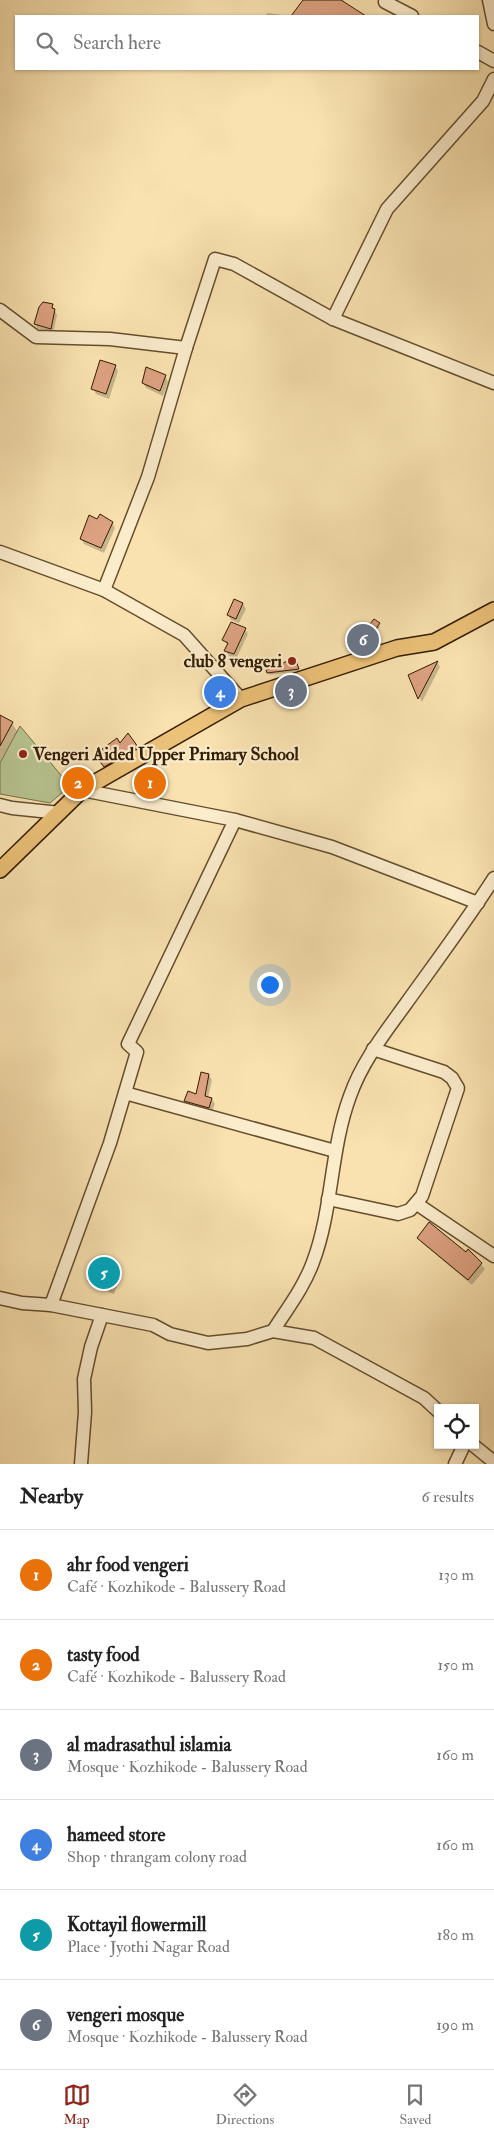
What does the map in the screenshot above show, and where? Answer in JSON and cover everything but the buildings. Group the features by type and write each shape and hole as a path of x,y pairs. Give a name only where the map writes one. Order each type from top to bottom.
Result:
{"main road":[{"path":"0,870 82,790 241,699 397,648 434,642 494,610"}],"street":[{"path":"489,0 494,24"},
{"path":"385,2 410,15"},
{"path":"479,53 494,61"},
{"path":"333,319 387,209 483,101 494,79"},
{"path":"104,590 148,476 215,258 234,264 333,319 494,383"},
{"path":"0,310 36,337 110,338 186,348"},
{"path":"0,552 104,590 184,635 241,699"},
{"path":"82,790 235,820 332,847 478,903"},
{"path":"0,804 12,808 60,812"},
{"path":"51,1305 110,1143 125,1093 137,1052 128,1044 235,820"},
{"path":"273,1331 298,1293 313,1262 328,1199 335,1151 350,1094 373,1048 494,878"},
{"path":"328,1199 398,1214 410,1210 422,1196 458,1088 452,1078 444,1072 373,1048"},
{"path":"125,1093 335,1151"},
{"path":"417,1204 494,1256"},
{"path":"0,1298 22,1303 51,1305 153,1325 170,1334 208,1343 247,1339 273,1331 314,1338 424,1398 434,1407"},
{"path":"81,1464 85,1412 84,1379 91,1347 102,1315"},
{"path":"455,1464 462,1449"},
{"path":"478,1449 494,1462"}],"green space":[{"name":"Vengeri Aided Upper Primary School","path":"20,726 70,786 50,803 0,794 0,763"}],"place":[{"name":"vengeri mosque","path":"363,640"},
{"name":"club 8 vengeri","path":"292,661"},
{"name":"al madrasathul islamia","path":"291,691"},
{"name":"hameed store","path":"220,692"},
{"name":"Vengeri Aided Upper Primary School","path":"23,754"},
{"name":"tasty food","path":"78,783"},
{"name":"ahr food vengeri","path":"150,783"},
{"name":"Kottayil flowermill","path":"104,1273"}]}
